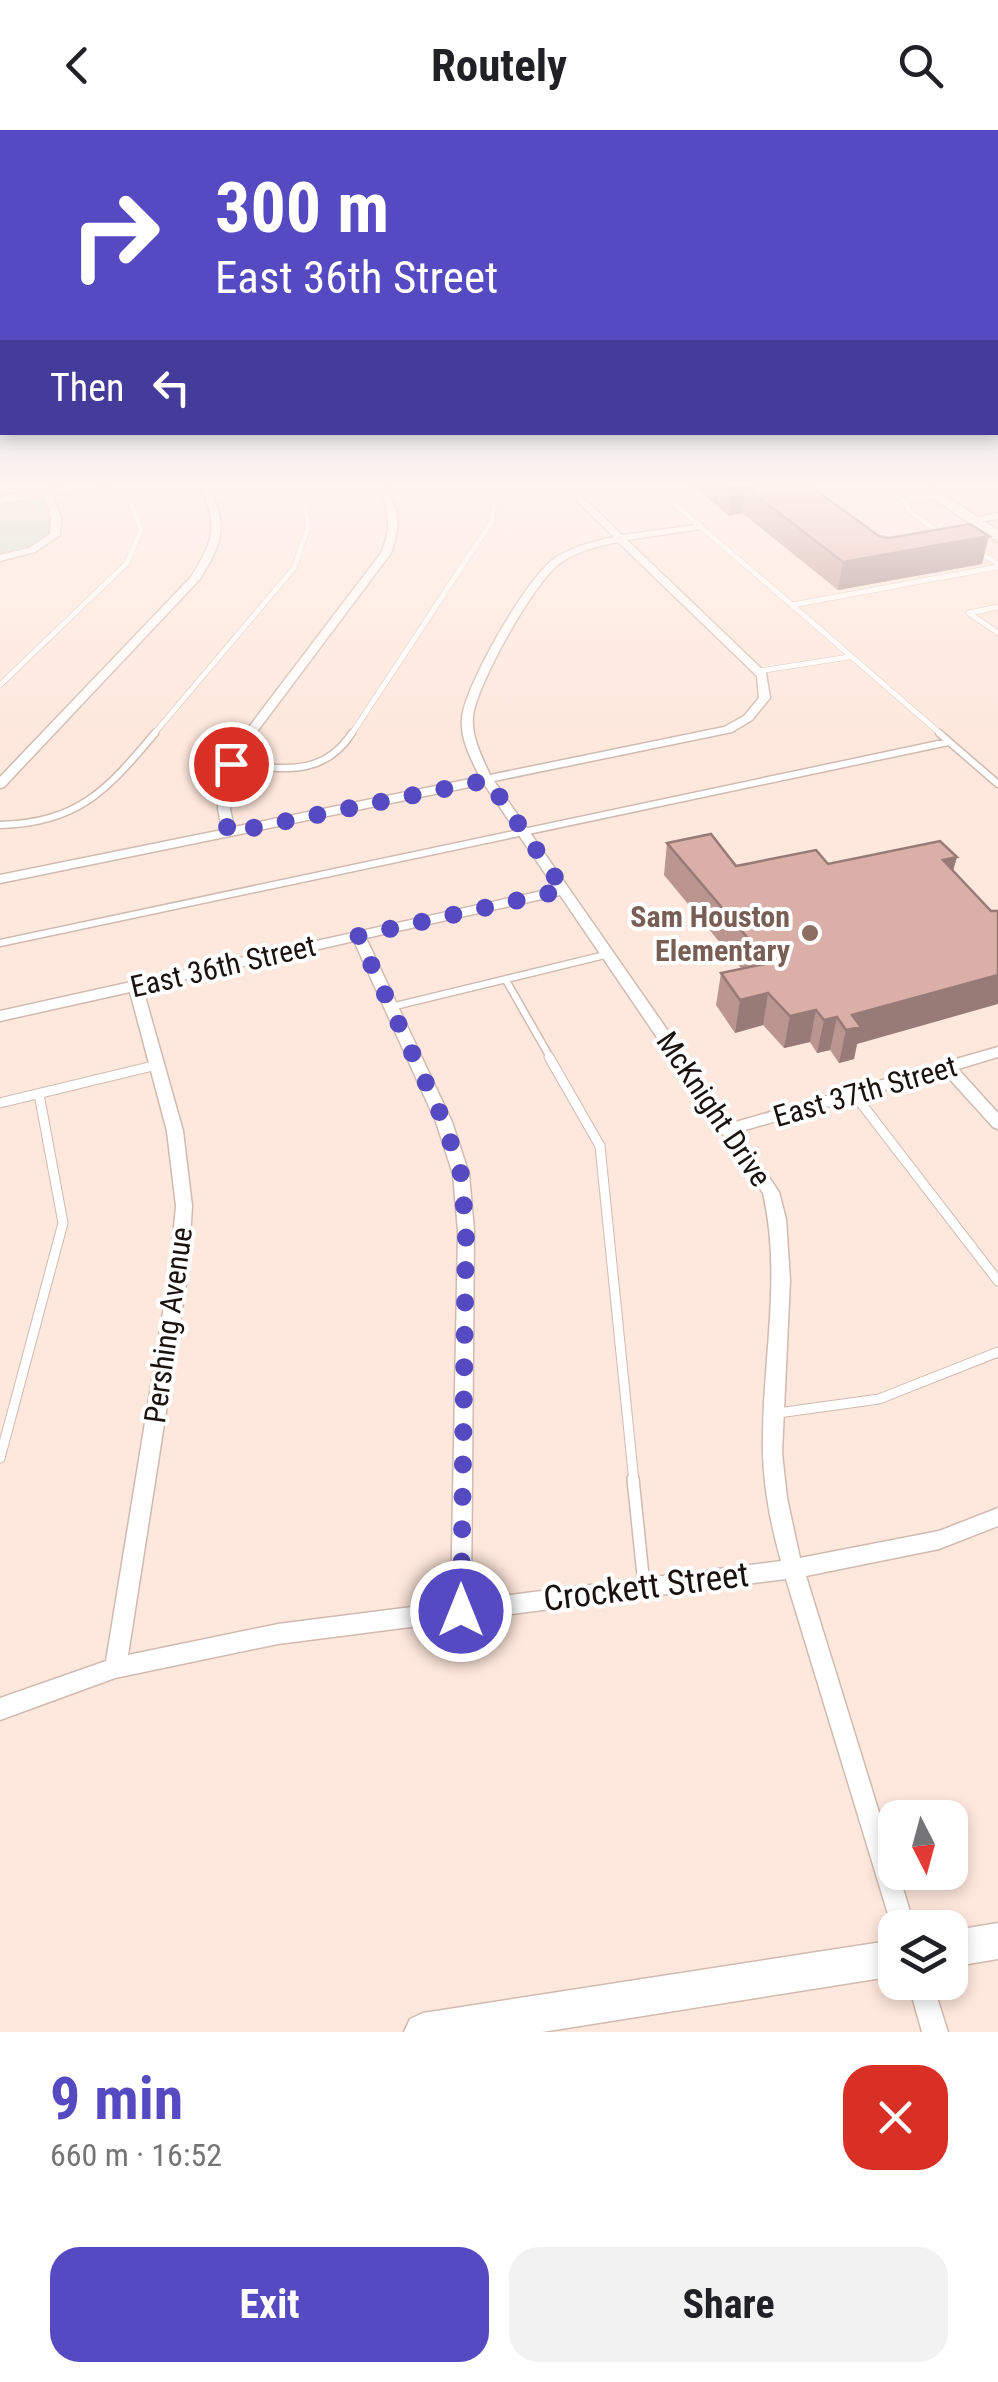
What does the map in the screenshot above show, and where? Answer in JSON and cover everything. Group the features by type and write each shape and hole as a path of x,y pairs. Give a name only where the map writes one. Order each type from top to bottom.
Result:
{"street":[{"path":"0,784 198,575"},
{"path":"228,833 222,793 231,764 370,575"},
{"name":"McKnight Drive","path":"544,575 517,614 468,712 471,743 488,780 760,1170 778,1215 775,1497 898,1910"},
{"path":"0,879 728,730 748,718 765,698 766,683 759,671 659,575"},
{"name":"East 36th Street","path":"0,1016 564,890"},
{"path":"358,936 444,1122 461,1174 466,1231 461,1611"},
{"name":"Pershing Avenue","path":"115,1668 179,1270 184,1206 175,1131 135,986"},
{"name":"East 37th Street","path":"731,1129 998,1052"},
{"path":"948,1067 998,1123"},
{"name":"Crockett Street","path":"0,1709 115,1668 278,1634 794,1568 938,1540 998,1516"},
{"path":"968,1946 998,1942"},
{"path":"424,2032 878,1961"},
{"path":"925,2000 934,2032"}],"lane":[{"path":"0,685 116,575"},
{"path":"0,824 29,824 74,807 109,787 288,575"},
{"path":"231,764 304,764 330,759 339,752 456,575"},
{"path":"757,575 998,784"},
{"path":"792,605 952,575"},
{"path":"998,607 969,613 998,633"},
{"path":"759,671 849,657"},
{"path":"0,943 948,742"},
{"path":"391,1007 507,982 609,954"},
{"path":"507,982 600,1146 644,1588"},
{"path":"0,1103 157,1065"},
{"path":"0,1458 63,1223 39,1094"},
{"path":"854,1094 998,1281"},
{"path":"773,1413 879,1400 998,1352"}],"building":[{"path":"711,834 736,866 816,850 828,864 940,841 957,857 943,860 991,911 998,911 998,975 852,1015 861,1027 846,1030 837,1017 824,1020 816,1010 790,1016 768,993 740,1000 721,973 769,963 667,843"}],"place":[{"name":"Sam Houston Elementary","path":"810,933"}],"route":[{"path":"231,764 222,793 228,833 488,780 564,890 358,936 444,1122 461,1174 466,1231 461,1611"}]}
